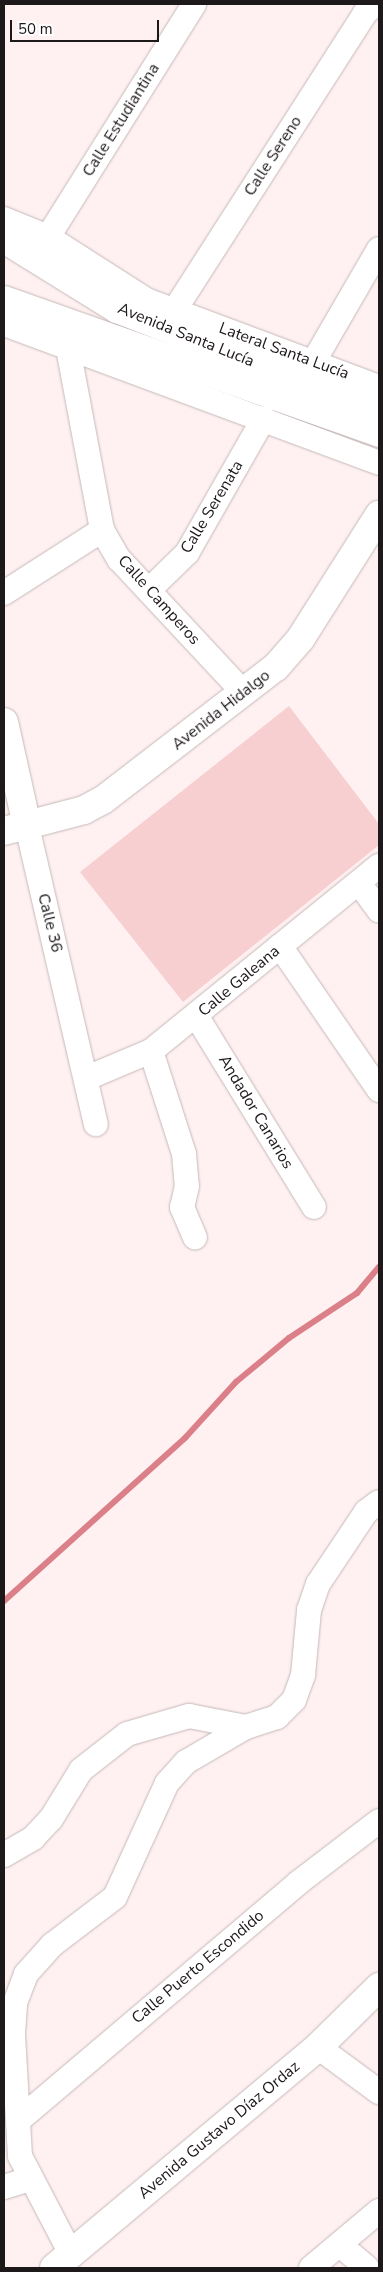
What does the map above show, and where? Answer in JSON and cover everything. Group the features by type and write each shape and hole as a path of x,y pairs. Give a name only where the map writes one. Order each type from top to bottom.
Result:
{"street":[{"name":"Calle Estudiantina","path":"48,237 194,4"},
{"name":"Calle Sereno","path":"174,311 365,13 375,4"},
{"name":"Lateral Santa Lucía","path":"4,219 48,237 146,300 174,311 303,381 379,387"},
{"name":"Avenida Santa Lucía","path":"4,239 117,309 379,410"},
{"path":"303,381 379,249"},
{"name":"Avenida Santa Lucía","path":"4,300 303,381 379,433"},
{"path":"4,324 264,418 379,463"},
{"name":"Calle Camperos","path":"68,348 102,530 119,559 150,589 244,693"},
{"name":"Calle Serenata","path":"150,589 187,553 264,418"},
{"name":"Avenida Hidalgo","path":"15,829 84,810 103,800 276,667 301,638 379,515"},
{"path":"4,593 102,530"},
{"name":"Calle 36","path":"4,722 15,829 87,1078 96,1124"},
{"name":"Calle Galeana","path":"87,1078 107,1073 150,1051 197,1016 379,866"},
{"path":"359,883 379,911"},
{"path":"280,946 379,1090"},
{"name":"Andador Canarios","path":"197,1016 314,1207"},
{"path":"150,1051 184,1154 187,1186 182,1207 195,1237"},
{"path":"63,2261 32,2179 20,2156 14,2127 13,2034 15,2004 26,1974 52,1945 115,1897 166,1783 186,1762 246,1727 277,1717 294,1700 303,1675 310,1610 318,1584 366,1512 379,1502"},
{"path":"4,1856 33,1838 51,1819 81,1770 127,1734 189,1716 246,1727"},
{"name":"Calle Puerto Escondido","path":"14,2127 298,1883 379,1820"},
{"name":"Avenida Gustavo Díaz Ordaz","path":"63,2261 318,2047 379,1987"},
{"path":"318,2047 379,2092"},
{"path":"4,2187 32,2179"},
{"path":"311,2268 379,2212"},
{"path":"340,2245 367,2268"}],"building":[{"path":"289,706 379,824 379,845 183,1002 80,872"}],"waterway":[{"path":"4,1601 185,1438 236,1382 289,1338 357,1293 379,1267"}]}
